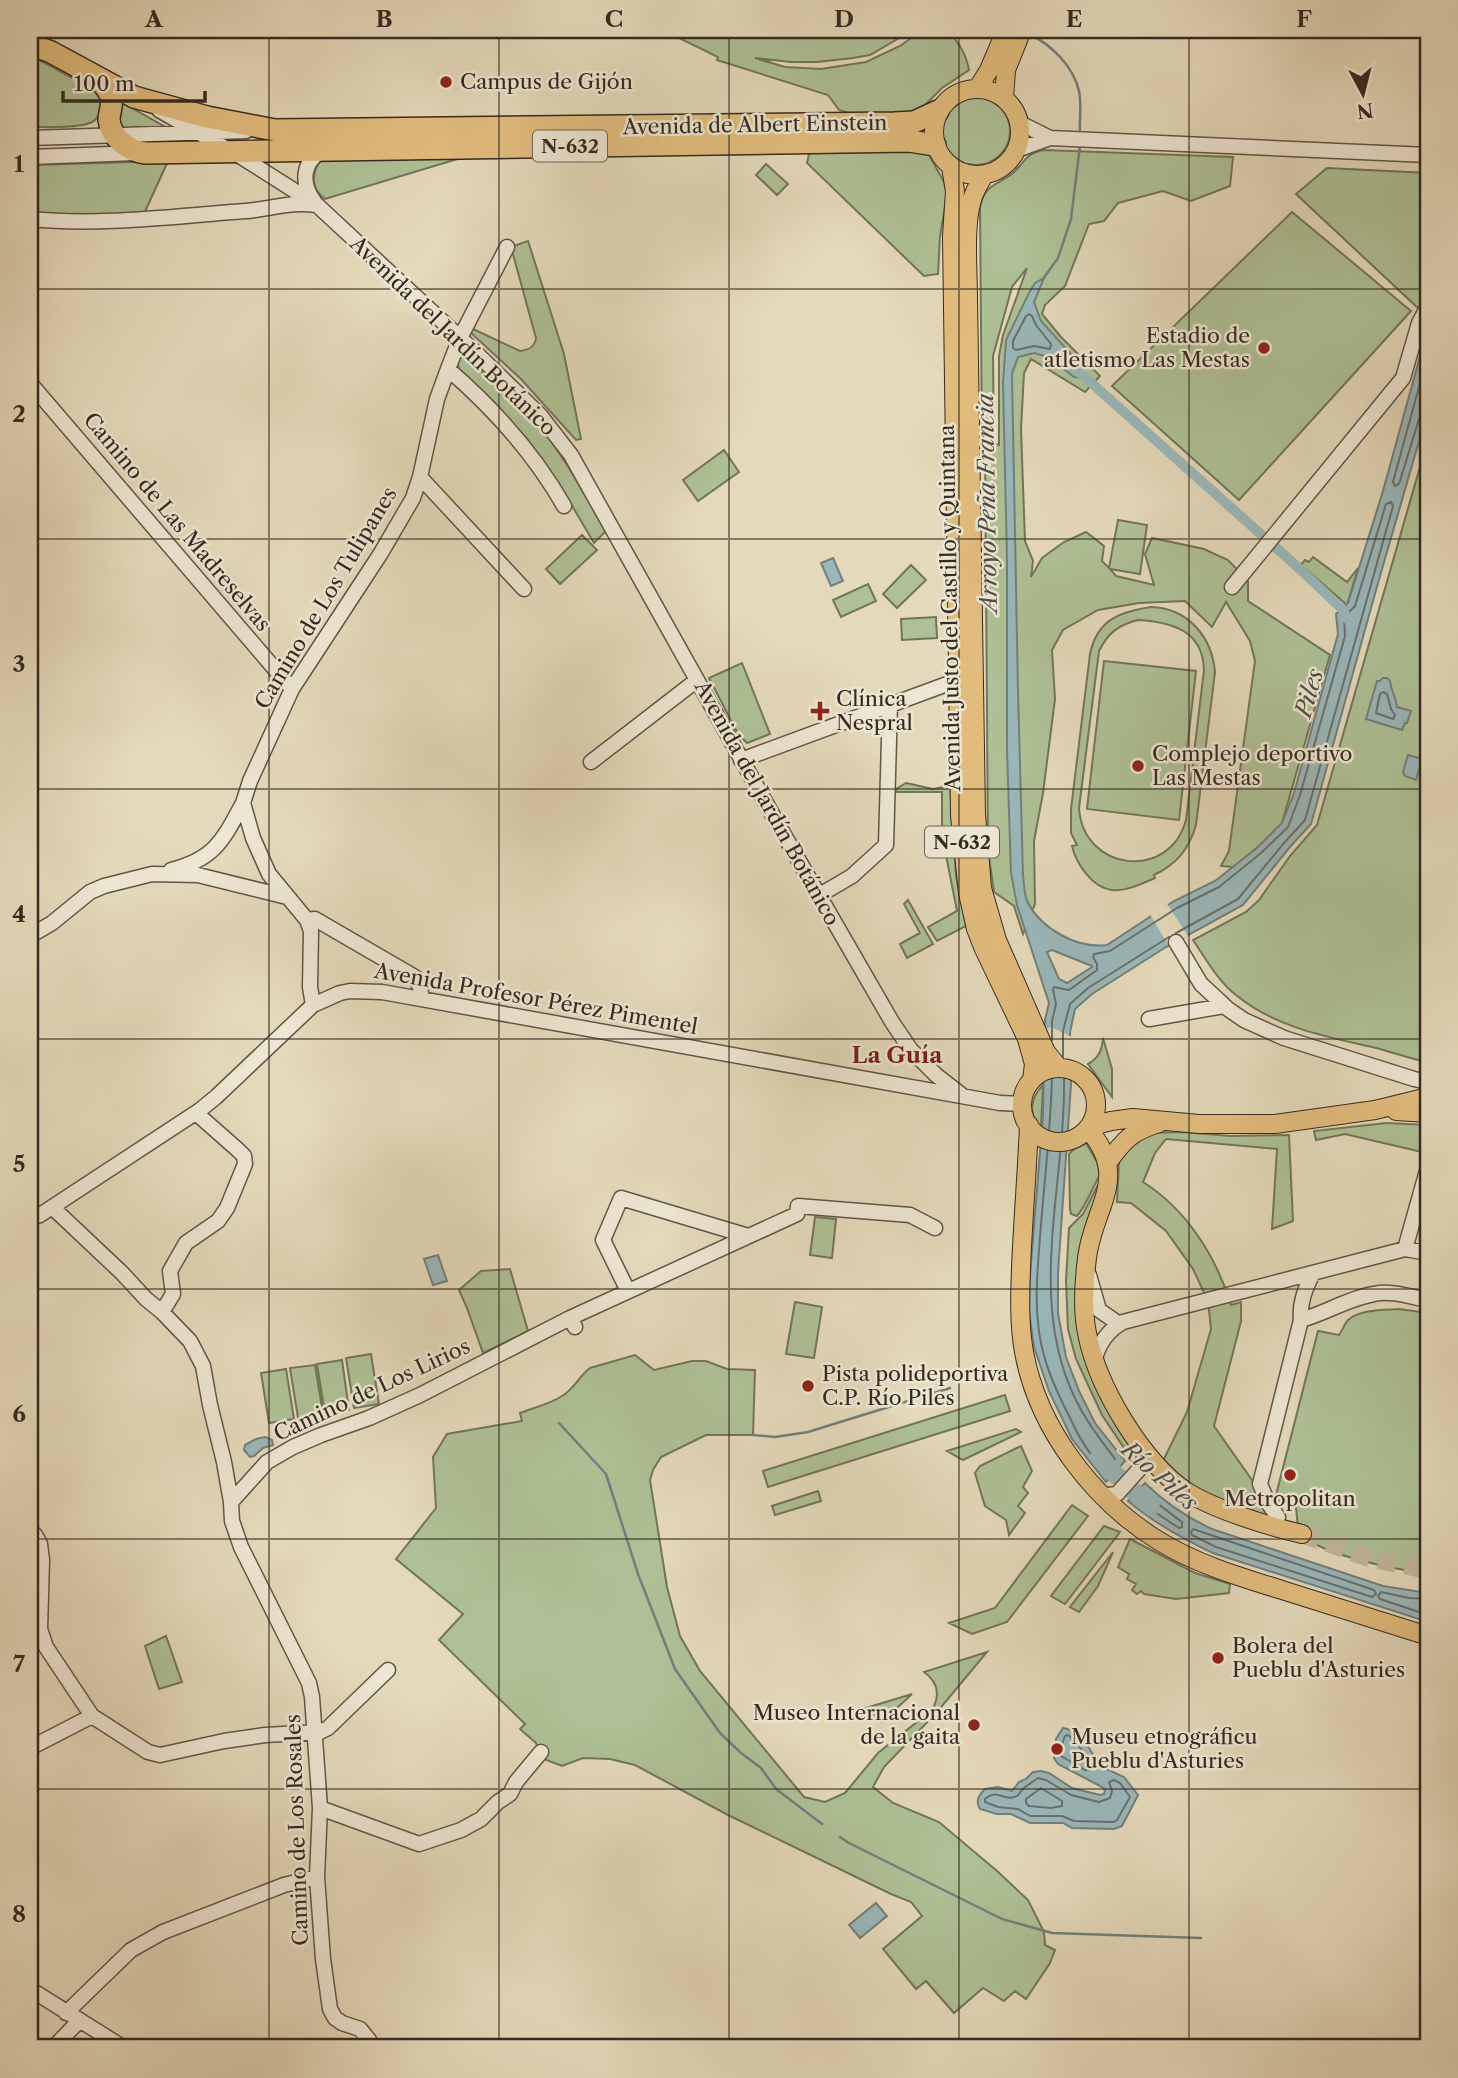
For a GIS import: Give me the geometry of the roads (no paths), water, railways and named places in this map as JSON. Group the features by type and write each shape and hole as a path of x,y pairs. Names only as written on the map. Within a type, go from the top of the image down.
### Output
{"highway":[{"name":"Avenida del Jardín Botánico","path":"30,36 51,52"},
{"name":"Avenida del Jardín Botánico","path":"30,44 51,52 134,97"},
{"path":"99,78 110,93 112,127 124,146 145,153"},
{"name":"Avenida de Albert Einstein","path":"134,97 206,117 275,130 894,123 914,121 938,111"},
{"name":"Avenida de Albert Einstein","path":"231,152 909,141 935,145"},
{"name":"N-632","path":"145,153 231,152"}],"main road":[{"path":"1004,98 1006,30"},
{"path":"951,167 962,173 984,175 1006,164 1017,150 1020,124 1016,112 1004,98 993,91 978,88 989,70 1023,30"},
{"name":"N-632","path":"938,111 955,94 978,88"},
{"path":"935,145 933,134 938,111"},
{"name":"N-632","path":"935,145 940,156 951,167"},
{"name":"Avenida Justo del Castillo y Quintana","path":"951,167 956,191 952,236 960,815 968,893 983,947 1027,1039 1036,1077"},
{"name":"Avenida Justo del Castillo y Quintana","path":"984,175 972,200 968,234 976,814 982,888 997,940 1046,1052 1059,1068"},
{"path":"1036,1077 1059,1068 1080,1074 1090,1084 1096,1097 1113,1112 1133,1118 1231,1125 1275,1124 1375,1110 1401,1104 1422,1092"},
{"name":"N-632","path":"1022,1104 1025,1091 1036,1077"},
{"path":"1375,1110 1422,1092"},
{"path":"1085,1131 1096,1110 1096,1097"},
{"path":"1022,1104 1024,1115 1032,1129 1050,1141 1058,1142 1111,1121 1133,1118"},
{"path":"1108,1162 1128,1138 1142,1128 1165,1121"},
{"path":"1032,1129 1020,1309 1024,1352 1035,1390 1051,1426 1082,1473 1158,1541 1181,1553 1228,1573 1428,1636"},
{"path":"1085,1131 1097,1139 1108,1162 1107,1189 1086,1260 1086,1332 1094,1362 1142,1457 1159,1467 1187,1492 1273,1527 1302,1534"}],"street":[{"name":"Avenida del Jardín Botánico","path":"134,97 198,132 317,205 540,415 571,455 877,998 911,1050 936,1075 964,1096"},
{"path":"1020,124 1052,139"},
{"name":"Avenida de Albert Einstein","path":"112,127 198,132 275,130"},
{"path":"30,138 85,136 102,128 112,127"},
{"path":"1017,150 1052,139 1428,155"},
{"path":"317,205 308,192 304,179 307,164 314,155 324,149"},
{"path":"30,157 145,153"},
{"path":"30,219 88,223 262,209 301,202 317,205"},
{"name":"Camino de Los Tulipanes","path":"198,868 219,844 243,803 250,781 292,689 381,553 412,498 420,477 437,399 448,369 460,338 507,247"},
{"path":"1233,587 1403,378 1419,323 1428,306"},
{"path":"448,369 518,438 547,477 564,506"},
{"name":"Camino de Las Madreselvas","path":"30,383 292,689"},
{"path":"420,477 524,589"},
{"path":"591,762 697,680"},
{"path":"741,760 958,680"},
{"path":"818,896 852,876 886,845 890,704"},
{"path":"243,803 253,838 269,874 307,920 311,931 310,987 313,1005"},
{"path":"30,936 52,923 90,892 152,874 198,868 287,897"},
{"path":"307,920 315,919 415,977 422,999"},
{"path":"1176,942 1201,984 1224,1006 1263,1030 1422,1092"},
{"name":"Avenida Profesor Pérez Pimentel","path":"30,1218 40,1215 196,1113 313,1005 350,991 382,992 1000,1103 1022,1104"},
{"path":"1149,1019 1224,1006"},
{"path":"1401,1104 1408,1094 1409,1086 1422,1092"},
{"path":"162,1312 173,1294 170,1277 178,1257 186,1243 218,1221 227,1208 245,1164 244,1156 196,1113"},
{"path":"1405,1248 1428,1167"},
{"path":"628,1291 603,1240 621,1198 748,1236"},
{"name":"Camino de Los Lirios","path":"230,1502 267,1462 293,1447 369,1418 573,1322 628,1291 798,1213 798,1206 910,1215 934,1228"},
{"name":"Camino de Los Rosales","path":"52,1207 190,1341 203,1366 232,1521 241,1547 309,1683 320,1808 317,1877 330,2009 342,2024 360,2029 372,2048"},
{"path":"1094,1362 1102,1342 1119,1324 1405,1248 1428,1253"},
{"path":"1086,1260 1099,1310 1119,1324"},
{"path":"1273,1527 1278,1517 1259,1484 1301,1320 1305,1288 1313,1273"},
{"path":"1301,1320 1376,1293 1428,1300"},
{"path":"1112,1499 1142,1457"},
{"path":"30,1530 40,1545 43,1560 40,1629 46,1647 92,1716 148,1752 160,1755 224,1741 320,1731 328,1728 388,1670"},
{"path":"30,1748 92,1716"},
{"path":"320,1808 419,1844 461,1830 481,1819 510,1794 516,1782 541,1752"},
{"path":"66,2013 131,1950 163,1932 284,1885 317,1877"},
{"path":"30,1989 124,2048"},
{"path":"53,2048 79,2021"}],"water":[{"path":"1044,278 1034,302 1041,321 1080,364 1086,378 1074,377 1048,357 1034,353 1018,357 1012,374 1023,875 1027,900 1034,912 1051,929 1084,944 1107,945 1174,901 1215,881 1257,848 1282,823 1294,793 1338,634 1336,614 1348,603 1383,491 1428,327 1428,410 1311,824 1243,905 1166,947 1092,994 1075,1009 1070,1032 1071,1084 1058,1273 1058,1313 1066,1357 1079,1391 1095,1423 1125,1461 1106,1482 1072,1439 1049,1391 1034,1347 1029,1311 1043,1115 1045,1020 1049,1003 1017,905 1011,873 1003,383 1006,340 1035,283","holes":["1052,950 1092,966 1067,983 1059,979 1047,952"]},
{"path":"833,558 843,581 831,586 821,563"},
{"path":"1383,678 1390,681 1397,707 1411,711 1402,730 1366,719 1377,681"},
{"path":"1408,755 1422,759 1416,780 1405,776 1403,772"},
{"path":"438,1255 447,1281 433,1285 424,1259"},
{"path":"265,1437 272,1440 273,1445 250,1457 244,1450 245,1445"},
{"path":"1145,1483 1176,1509 1212,1529 1383,1586 1428,1593 1428,1622 1202,1548 1158,1523 1128,1501"},
{"path":"1063,1728 1076,1731 1100,1766 1124,1777 1138,1795 1122,1826 1114,1829 1072,1828 1063,1823 1030,1823 1011,1814 997,1814 980,1809 978,1798 985,1789 998,1787 1012,1791 1033,1772 1041,1771 1072,1788 1104,1794 1102,1787 1058,1764 1054,1758 1056,1739"},
{"path":"876,1903 887,1916 860,1938 849,1925"}],"waterway":[{"name":"Arroyo Peña Francia","path":"781,30 785,33 830,38 859,30"},
{"name":"Arroyo Peña Francia","path":"1029,34 1053,50 1072,73 1080,96 1080,136"},
{"name":"Arroyo Peña Francia","path":"1043,279 1058,258 1071,219 1080,146"},
{"path":"1078,371 1301,570 1343,610 1347,619"},
{"path":"753,1435 775,1437 808,1432 950,1388"},
{"path":"559,1423 606,1474 638,1574 675,1669 720,1733 761,1768 776,1789 822,1824"},
{"name":"Río Piles","path":"1099,1456 1151,1507"},
{"path":"840,1837 1002,1919 1052,1933 1201,1938"}],"tunnel":[{"path":"1302,1534 1372,1559 1428,1570"}],"place":[{"name":"Campus de Gijón","path":"446,82"},
{"name":"Estadio de atletismo Las Mestas","path":"1264,348"},
{"name":"Clínica Nespral","path":"820,711"},
{"name":"Complejo deportivo Las Mestas","path":"1138,766"},
{"name":"Pista polideportiva C.P. Río Piles","path":"808,1386"},
{"name":"Metropolitan","path":"1290,1475"},
{"name":"Bolera del Pueblu d'Asturies","path":"1218,1658"},
{"name":"Museo Internacional de la gaita","path":"974,1725"},
{"name":"Museu etnográficu Pueblu d'Asturies","path":"1057,1749"}],"district":[{"name":"La Guía","path":"897,1055"}],"water label":[{"name":"Piles","path":"1309,693"}]}
